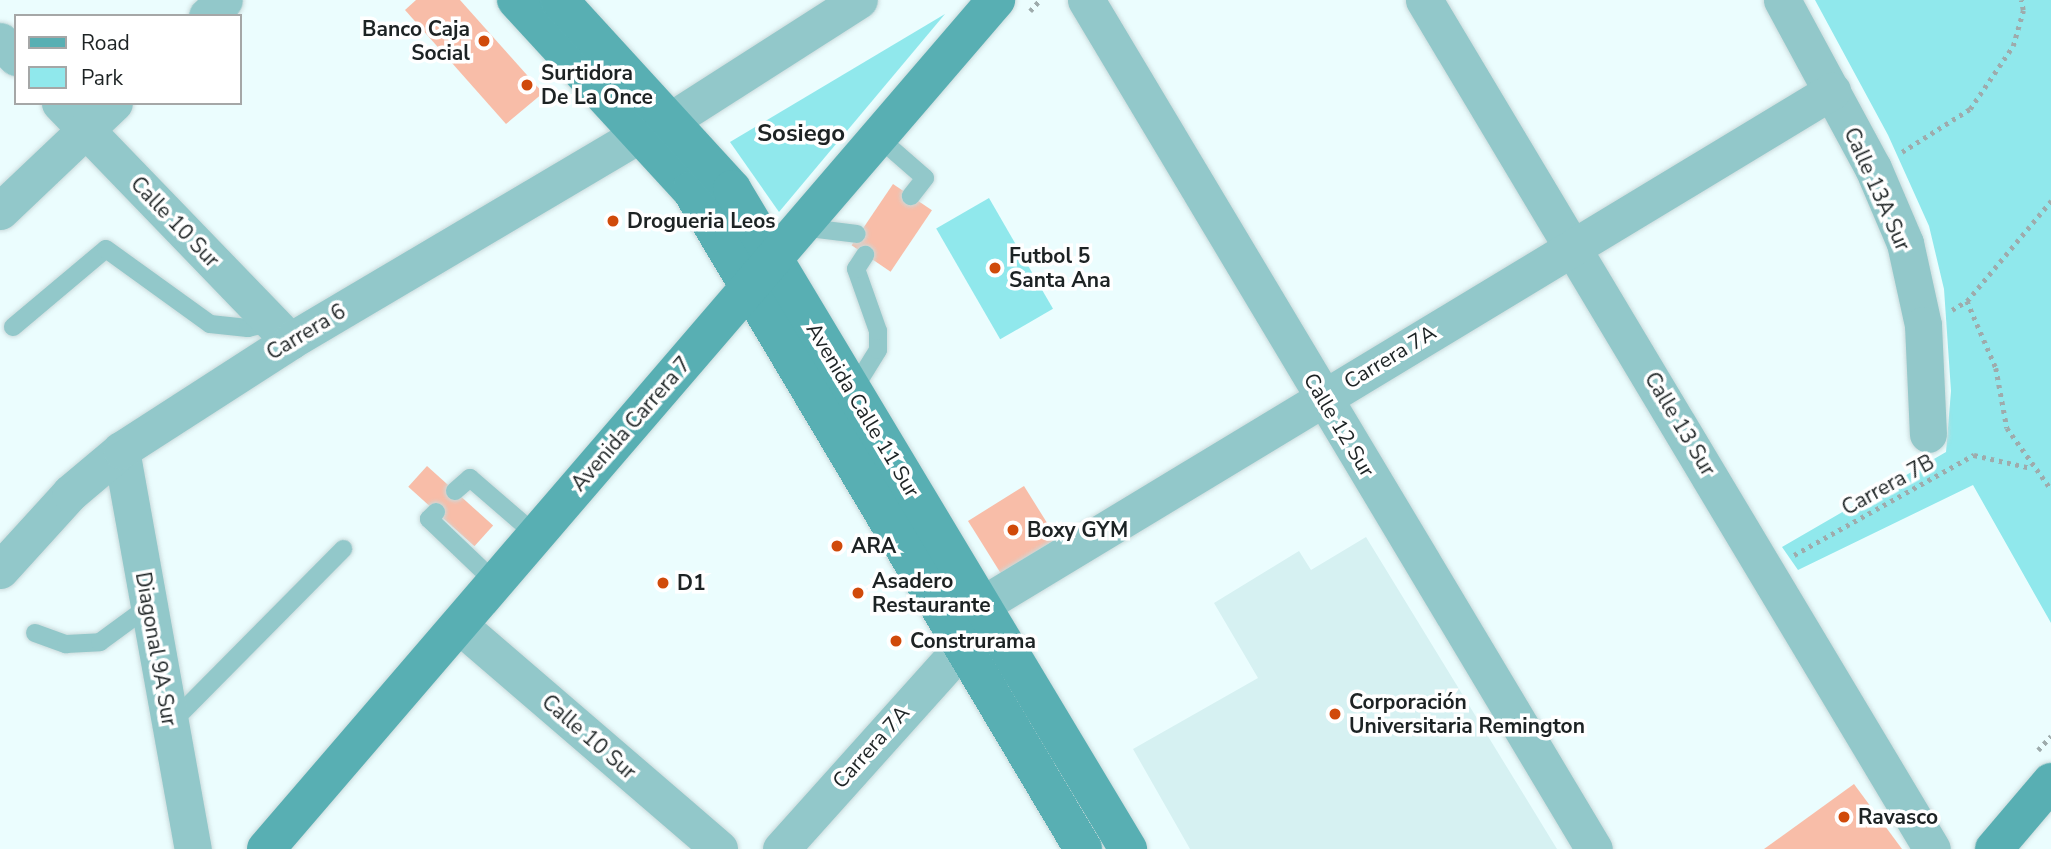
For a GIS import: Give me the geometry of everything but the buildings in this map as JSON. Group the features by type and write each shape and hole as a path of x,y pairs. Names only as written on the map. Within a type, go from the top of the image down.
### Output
{"main road":[{"name":"Avenida Calle 11 Sur","path":"516,0 657,127"},
{"name":"Avenida Calle 11 Sur","path":"559,0 657,127 691,190 761,272 852,393 964,625 1128,849"},
{"name":"Avenida Carrera 7","path":"266,849 996,0"},
{"name":"Avenida Calle 11 Sur","path":"761,272 964,625 1083,849"},
{"path":"1994,849 2051,782"}],"street":[{"path":"210,14 224,0"},
{"name":"Carrera 6","path":"0,570 70,493 121,450 281,331 657,127 859,0"},
{"name":"Calle 12 Sur","path":"1086,0 1594,849"},
{"name":"Calle 13 Sur","path":"1424,0 1574,246 1932,849"},
{"name":"Calle 13A Sur","path":"1783,0 1873,168 1905,243 1923,325 1928,434"},
{"path":"0,41 14,55"},
{"name":"Carrera 7A","path":"781,849 964,625 1322,398 1832,91"},
{"name":"Calle 10 Sur","path":"62,105 281,331"},
{"path":"0,211 112,105"},
{"name":"Diagonal 9A Sur","path":"121,450 193,849"},
{"name":"Calle 10 Sur","path":"459,625 719,849"}],"lane":[{"path":"878,137 925,178 911,196"},
{"path":"800,227 857,234"},
{"path":"13,327 106,249 210,324 281,331"},
{"path":"852,393 878,350 878,331 856,269 865,255"},
{"path":"456,491 470,478 536,535"},
{"path":"436,512 429,519 495,582"},
{"path":"169,726 343,549"},
{"path":"36,633 66,644 100,642 149,606"}],"path":[{"path":"1873,168 1970,109 2013,46 2023,10 2021,0"},
{"path":"1923,325 1967,301 2051,201"},
{"path":"1967,301 1996,368 2007,428 2031,468 2051,489"},
{"name":"Carrera 7B","path":"1767,570 1974,455 2031,468"}],"shaded area":[{"name":"Corporación Universitaria Remington","path":"1366,537 1557,849 1190,849 1133,749 1258,678 1214,603 1299,551 1311,570"}],"green space":[{"path":"1815,0 2051,0 2051,623 1973,485 1798,570 1782,547 1946,452 1951,391 1944,289 1929,226 1888,135"},
{"path":"945,14 779,212 730,142"},
{"name":"Futbol 5 Santa Ana","path":"989,198 1053,309 1000,339 936,228"}],"place":[{"name":"Banco Caja Social","path":"484,41"},
{"name":"Surtidora De La Once","path":"527,85"},
{"name":"Drogueria Leos","path":"613,221"},
{"name":"Futbol 5 Santa Ana","path":"995,268"},
{"name":"Boxy GYM","path":"1013,530"},
{"name":"ARA","path":"837,546"},
{"name":"D1","path":"663,583"},
{"name":"Asadero Restaurante","path":"858,593"},
{"name":"Construrama","path":"896,641"},
{"name":"Corporación Universitaria Remington","path":"1335,714"},
{"name":"Ravasco","path":"1844,817"}],"district":[{"name":"Sosiego","path":"801,134"}]}
